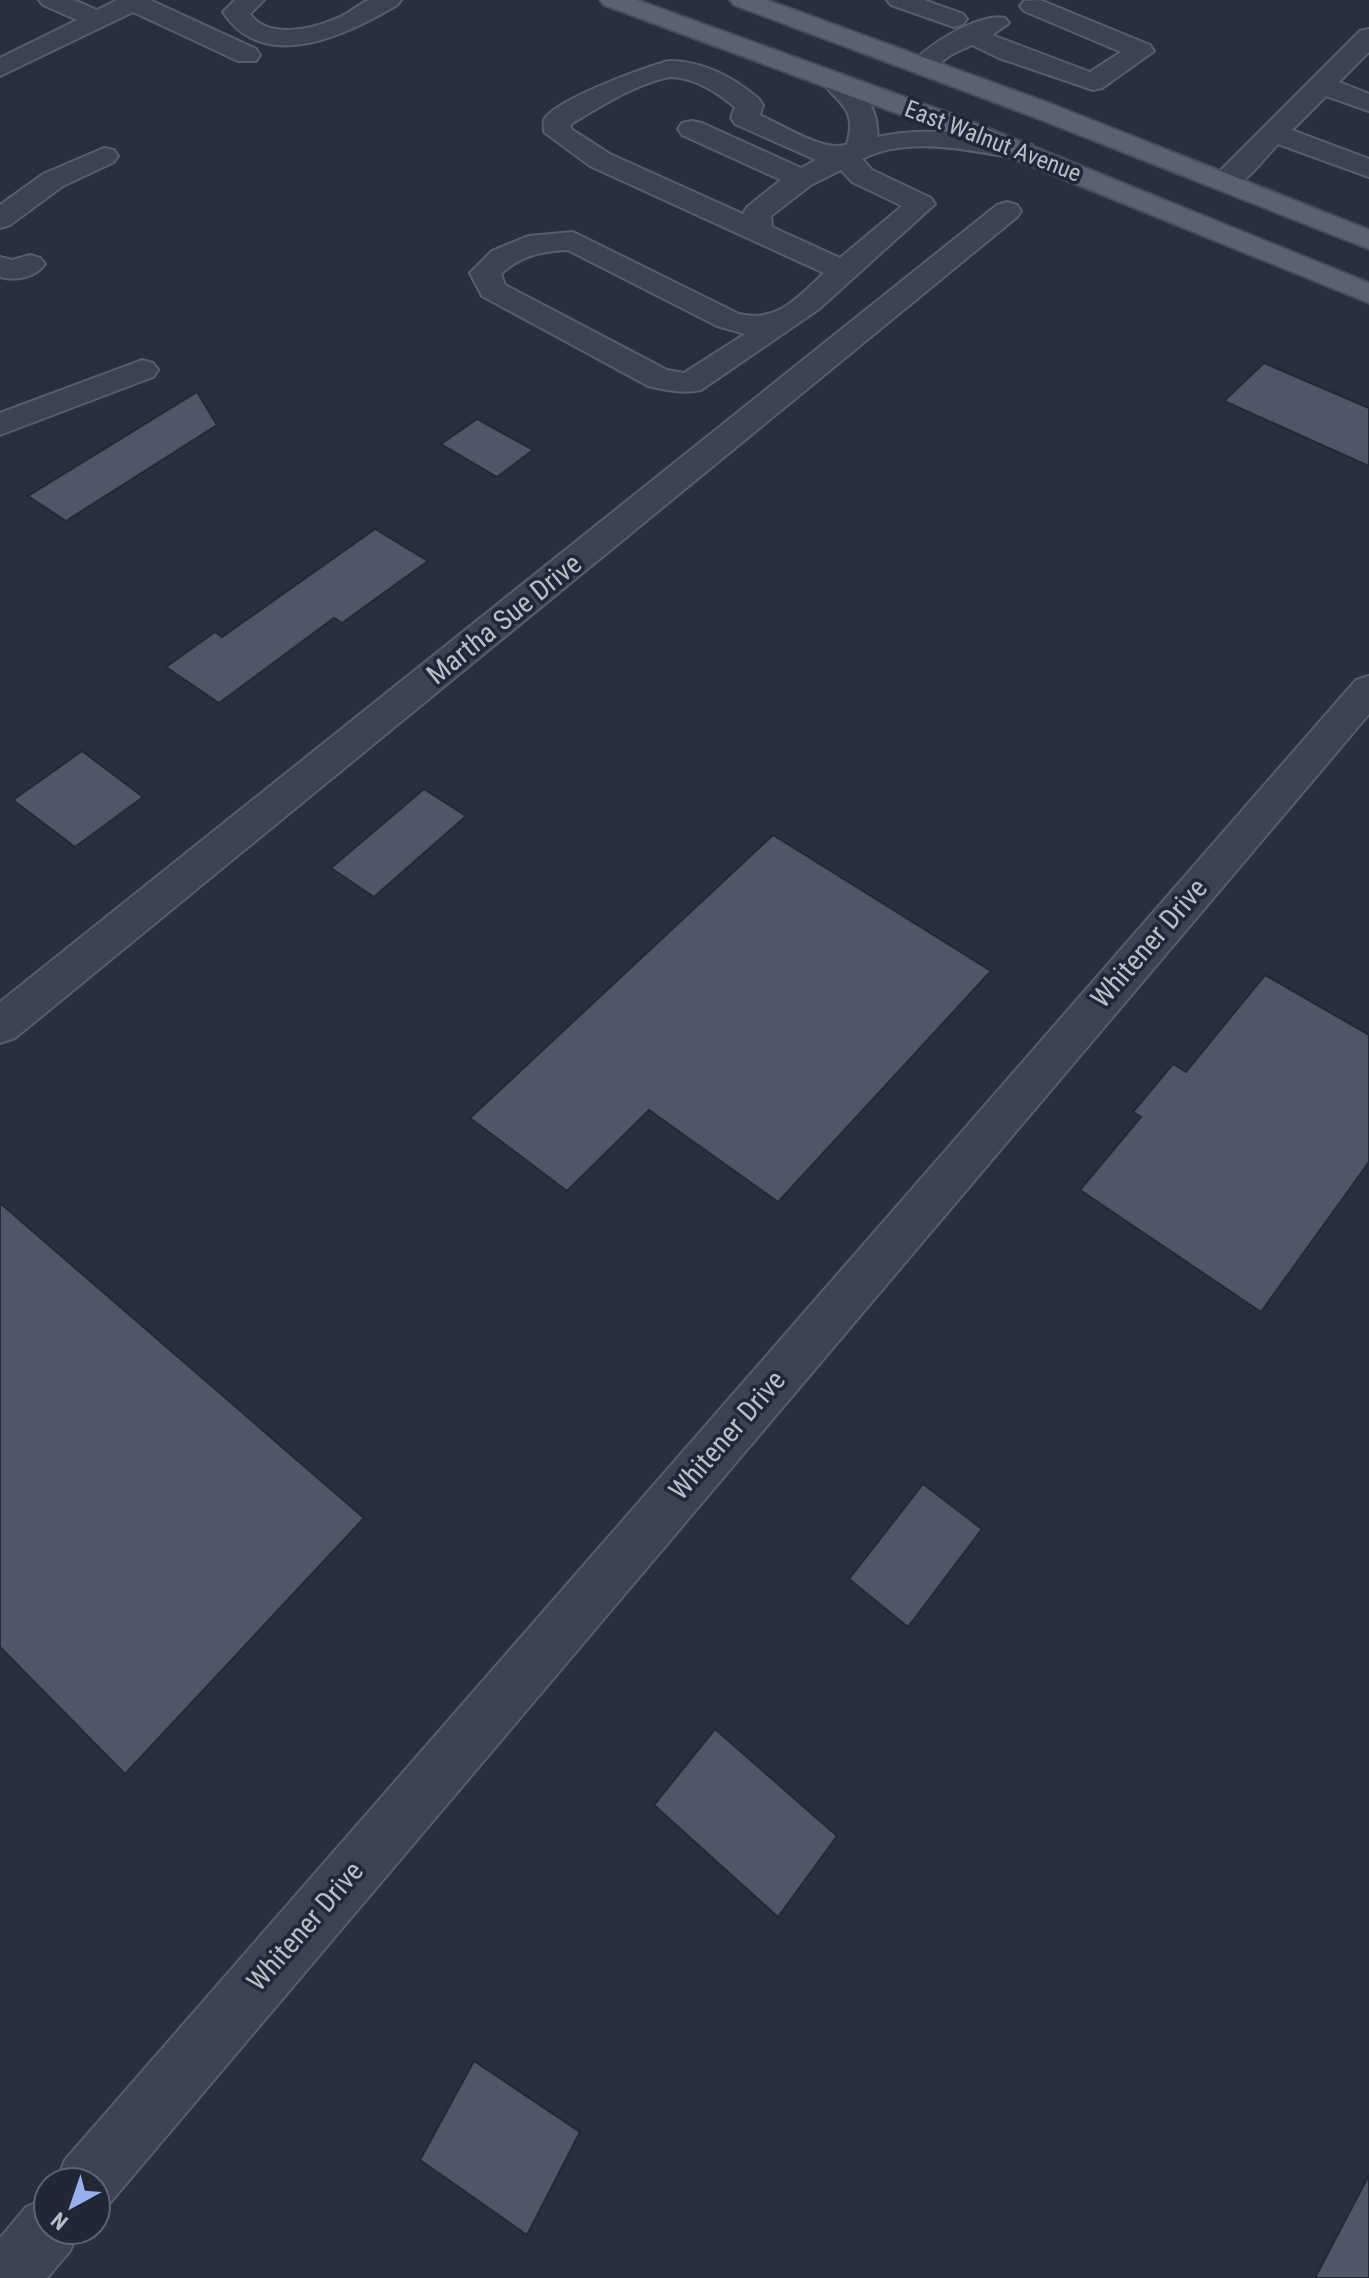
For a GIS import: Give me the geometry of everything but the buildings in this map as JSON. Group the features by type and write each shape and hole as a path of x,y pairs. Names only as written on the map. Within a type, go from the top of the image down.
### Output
{"main road":[{"name":"East Walnut Avenue","path":"613,0 1022,151 1369,294"},
{"name":"East Walnut Avenue","path":"743,0 923,66 1369,240"}],"street":[{"path":"52,0 99,20"},
{"path":"248,2 236,12 242,26 255,34 277,36 323,31 344,25 388,0"},
{"path":"900,0 962,26 1008,52 1093,82 1141,51 1046,5 962,26 923,66"},
{"path":"0,68 135,1 247,55"},
{"path":"193,31 248,2"},
{"path":"1225,182 1369,37"},
{"path":"843,271 600,160 558,132 557,121 634,77 684,69 735,92 749,105 745,118 816,152 852,153"},
{"path":"833,79 864,111 868,125 852,153"},
{"path":"1322,85 1369,103"},
{"path":"692,129 801,179"},
{"path":"1276,134 1369,169"},
{"path":"757,233 757,213 801,179 852,153 905,139 951,139 1022,151"},
{"path":"776,325 755,327 728,320 573,241 538,242 502,257 485,273 493,290 659,379 740,387 776,325 817,297 921,204 862,176 852,153"},
{"path":"6,207 104,156"},
{"name":"Martha Sue Drive","path":"0,1026 740,387 1007,211"},
{"path":"0,425 142,370"},
{"name":"Whitener Drive","path":"101,2166 1369,689"},
{"path":"7,2278 34,2246"}]}
